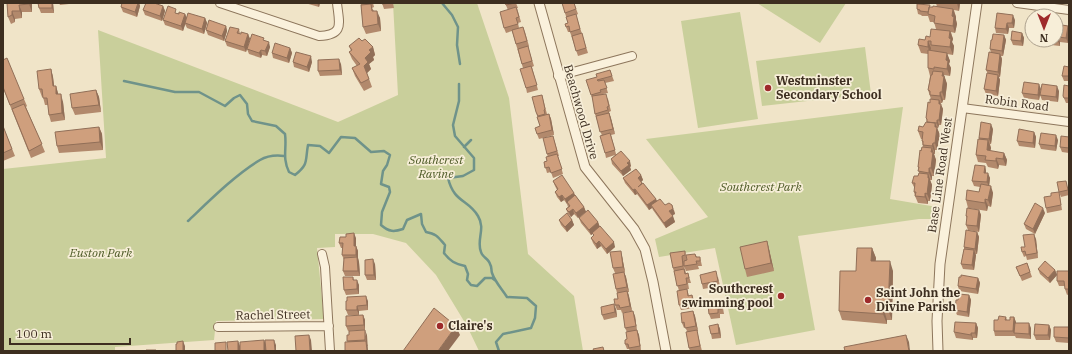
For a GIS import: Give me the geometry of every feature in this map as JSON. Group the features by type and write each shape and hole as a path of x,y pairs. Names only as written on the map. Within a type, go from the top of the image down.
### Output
{"street":[{"path":"220,3 319,36 331,36 337,31 339,24 337,3"},
{"name":"Beachwood Drive","path":"538,3 585,167 634,229 645,249 666,351"},
{"name":"Base Line Road West","path":"938,351 937,321 940,264 977,3"},
{"path":"1017,3 1069,10"},
{"path":"558,76 632,56"},
{"name":"Robin Road","path":"962,108 1069,122"},
{"path":"322,254 325,268 330,351"},
{"name":"Rachel Street","path":"218,327 329,326"}],"green space":[{"path":"393,3 477,3 509,98 528,254 574,296 583,351 479,351 467,326 436,275 406,243 373,234 335,234 335,247 317,248 324,319 216,321 214,340 115,347 115,351 3,351 3,169 106,158 98,30 338,122 398,95"},
{"path":"757,3 846,3 820,43"},
{"path":"740,12 758,119 698,128 681,21"},
{"path":"865,47 871,94 762,106 756,61"},
{"name":"Southcrest Park","path":"903,107 890,199 937,207 936,219 919,219 798,236 815,330 736,345 715,248 659,257 655,239 708,217 646,139"}],"building":[{"path":"7,3 29,4 19,5 20,11 12,11 12,15 8,17"},
{"path":"38,3 52,3 52,8 39,8"},
{"path":"122,3 138,3 135,12 121,7"},
{"path":"146,3 154,3 163,6 160,16 143,10"},
{"path":"562,3 574,3 576,9 565,13"},
{"path":"371,4 372,11 377,11 378,24 363,27 361,5"},
{"path":"917,4 930,5 928,12 917,9"},
{"path":"168,6 176,9 175,13 179,14 179,12 185,14 181,26 163,20"},
{"path":"933,6 953,9 953,26 934,23 935,16 928,14 929,7"},
{"path":"516,7 519,17 516,18 518,24 504,28 500,12"},
{"path":"188,13 205,18 202,29 185,23"},
{"path":"997,13 1013,15 1012,23 1007,23 1006,29 995,28"},
{"path":"576,14 580,29 570,32 569,26 566,27 565,24 568,23 566,17"},
{"path":"209,20 226,26 222,36 206,30"},
{"path":"1064,25 1068,26 1066,38 1064,38"},
{"path":"230,27 239,29 237,33 241,34 241,32 248,34 244,47 225,41"},
{"path":"523,27 527,41 516,44 512,30"},
{"path":"931,29 950,31 950,47 931,45 931,41 928,41 928,47 918,45 919,39 925,40 926,36 930,37"},
{"path":"1012,31 1022,33 1021,41 1011,40"},
{"path":"582,33 586,48 576,51 572,36"},
{"path":"252,34 264,38 263,40 269,42 265,51 261,50 259,53 247,49"},
{"path":"993,34 1004,35 1002,51 990,49"},
{"path":"359,38 362,41 365,39 373,47 369,50 371,52 365,58 368,62 364,66 369,79 361,83 352,68 360,64 349,52 352,50 349,46"},
{"path":"275,43 290,48 287,58 272,53"},
{"path":"528,46 532,61 522,64 518,49"},
{"path":"928,50 947,53 947,69 934,67 934,69 928,68"},
{"path":"296,52 311,56 307,67 293,62"},
{"path":"989,52 1000,54 998,72 986,70"},
{"path":"7,58 24,99 10,105 3,87 3,60"},
{"path":"339,59 340,70 318,71 318,60"},
{"path":"531,66 537,85 526,88 520,69"},
{"path":"1064,66 1069,67 1069,76 1062,76"},
{"path":"51,69 53,86 56,86 56,94 61,94 62,113 49,115 47,98 43,98 42,89 39,89 37,71"},
{"path":"610,70 612,76 597,80 604,80 607,88 600,90 601,92 591,95 586,80 597,77 596,74"},
{"path":"933,71 943,72 942,92 940,92 940,96 930,95 930,91 928,90"},
{"path":"987,73 998,75 996,91 984,89"},
{"path":"1024,82 1039,84 1038,95 1022,93"},
{"path":"1042,84 1057,86 1056,97 1040,95"},
{"path":"1064,85 1069,86 1069,98 1064,98 1063,96"},
{"path":"96,90 99,105 72,108 70,94"},
{"path":"606,94 609,106 607,107 608,110 595,114 592,96"},
{"path":"542,95 545,114 538,116 532,97"},
{"path":"930,99 939,100 939,104 941,104 939,120 937,120 937,123 927,122 928,102 930,103"},
{"path":"24,104 42,144 29,151 12,109"},
{"path":"609,113 613,129 600,132 596,116"},
{"path":"549,114 552,130 537,134 535,128 540,126 537,117"},
{"path":"926,122 935,123 935,127 937,127 935,143 933,143 932,146 923,145 923,132 918,131 919,126 923,127"},
{"path":"981,122 991,124 989,139 979,138"},
{"path":"3,126 12,149 3,153"},
{"path":"99,127 100,142 57,146 55,132"},
{"path":"1019,129 1034,132 1033,143 1017,141"},
{"path":"610,133 615,150 605,153 600,136"},
{"path":"1041,133 1056,135 1055,146 1039,144"},
{"path":"553,136 557,151 547,154 543,138"},
{"path":"1061,136 1069,137 1069,148 1060,147"},
{"path":"978,139 988,140 987,150 1004,153 1003,159 996,158 996,161 985,160 986,156 976,155"},
{"path":"922,147 932,148 931,152 933,152 929,173 918,171 920,150 921,151"},
{"path":"621,151 630,161 627,163 629,165 621,171 611,159"},
{"path":"557,154 562,169 551,173 549,167 545,168 544,162 547,161 546,157"},
{"path":"975,165 985,166 984,173 988,173 987,182 972,181"},
{"path":"636,169 641,175 638,178 642,183 638,187 643,183 656,199 647,205 635,189 633,190 623,178"},
{"path":"919,173 928,174 929,178 927,194 925,193 925,197 915,196 916,192 914,192 915,183 912,183 914,176 918,176"},
{"path":"562,175 574,193 565,199 562,195 559,197 555,192 558,189 553,181"},
{"path":"1066,181 1068,190 1059,192 1057,182"},
{"path":"981,184 991,186 988,200 985,199 985,203 966,200 967,190 979,192"},
{"path":"1059,192 1061,205 1046,208 1044,197 1051,196 1051,193"},
{"path":"575,195 584,207 576,213 573,209 569,212 566,209 570,206 567,202"},
{"path":"660,199 665,205 669,203 672,205 673,209 669,211 673,216 664,223 651,205"},
{"path":"1035,203 1043,208 1033,229 1024,224"},
{"path":"967,208 979,210 977,226 966,225"},
{"path":"588,210 598,222 589,230 579,218"},
{"path":"567,213 572,220 565,227 559,220"},
{"path":"600,226 614,242 606,249 599,241 596,244 591,238 594,235 592,233"},
{"path":"966,230 977,232 975,249 964,247"},
{"path":"354,233 356,255 342,255 343,243 339,243 340,237 346,237 346,234"},
{"path":"1034,234 1037,253 1026,255 1025,251 1022,252 1021,247 1025,247 1023,235"},
{"path":"767,241 771,263 745,269 740,247"},
{"name":"Saint John the Divine Parish","path":"857,248 872,248 871,261 890,261 888,310 884,310 883,314 839,311 840,271 856,271"},
{"path":"964,249 974,250 972,265 961,264"},
{"path":"621,251 623,267 613,268 610,252"},
{"path":"685,251 685,255 682,256 683,266 673,268 670,253"},
{"path":"695,254 696,257 700,257 700,261 696,261 697,264 684,266 684,261 687,260 686,255"},
{"path":"357,257 358,271 343,271 344,258"},
{"path":"373,259 374,275 365,275 365,260"},
{"path":"1045,261 1055,270 1048,278 1038,269"},
{"path":"1027,263 1030,272 1020,276 1016,267"},
{"path":"684,269 685,274 688,273 689,278 686,278 687,284 677,286 674,271"},
{"path":"716,271 718,281 702,284 700,275"},
{"path":"1057,271 1069,271 1069,289 1065,289 1064,281 1057,281"},
{"path":"624,272 627,287 616,289 613,274"},
{"path":"961,275 978,278 976,289 958,286 959,277 961,277"},
{"path":"343,277 353,277 353,280 357,280 357,289 344,290"},
{"path":"687,289 688,296 692,295 693,303 679,305 677,291"},
{"path":"627,291 630,306 620,308 619,305 615,305 614,299 618,299 617,293"},
{"path":"959,294 969,295 967,312 955,310 956,300 958,300"},
{"path":"366,296 367,305 357,306 357,310 346,310 347,297"},
{"path":"721,303 722,309 718,309 718,313 709,314 708,305"},
{"path":"614,304 615,312 602,315 601,307"},
{"path":"434,308 456,326 438,351 403,351"},
{"path":"633,311 636,326 625,328 623,313"},
{"path":"693,311 696,326 685,328 684,322 682,323 681,313"},
{"path":"363,315 364,325 346,326 346,316"},
{"path":"999,316 1006,317 1005,320 1010,320 1010,317 1014,317 1013,331 994,331 994,320 998,320"},
{"path":"955,322 976,323 975,333 971,333 971,335 954,332"},
{"path":"1015,323 1029,323 1029,334 1014,333"},
{"path":"718,324 719,333 711,334 709,326"},
{"path":"1035,324 1049,325 1048,335 1034,335"},
{"path":"1054,327 1069,327 1069,338 1054,337"},
{"path":"365,330 365,340 347,341 349,331"},
{"path":"637,330 640,346 629,348 628,344 625,344 625,340 627,339 626,332"},
{"path":"697,330 700,346 689,348 686,332"},
{"path":"309,335 310,351 296,351 295,336"},
{"path":"906,335 909,351 845,351 844,347"},
{"path":"264,340 264,351 240,351 240,342"},
{"path":"265,340 274,340 275,351 266,351"},
{"path":"183,341 183,351 176,351 177,342"},
{"path":"238,341 238,351 228,351 227,342"},
{"path":"366,341 367,351 345,351 345,342"},
{"path":"226,342 226,351 215,351 215,343"},
{"path":"603,347 604,351 594,351 593,349"}],"waterway":[{"path":"442,3 452,15 458,27 457,45 460,64"},
{"path":"124,81 175,92 199,92 225,106 240,95 247,104 248,114 252,121 276,126 285,134 285,158 287,167 289,172 295,175 303,168 308,145 320,146 329,153 341,137 355,138 371,152 384,151 390,155 387,165 383,171 381,184 389,187 390,192 382,212 381,225 389,230 400,230 403,229 407,220 421,214 422,224 426,232 437,236 441,240 445,245 444,253 451,260 465,266 468,274 467,280 471,285 477,286 485,278 492,278 496,281"},
{"path":"459,84 459,101 453,125 455,136 474,158 474,170 463,176 448,178 457,197 470,206 478,216 481,225 481,252 489,262 493,276 507,297 527,298 536,306 535,318 531,328 503,334 496,342 499,351"},
{"path":"464,147 471,140"},
{"path":"188,221 222,189 251,166 266,158 284,156"}],"place":[{"name":"Westminster Secondary School","path":"768,88"},
{"name":"Southcrest swimming pool","path":"781,296"},
{"name":"Saint John the Divine Parish","path":"868,300"},
{"name":"Claire's","path":"440,326"}],"park label":[{"name":"Southcrest Ravine","path":"436,167"},
{"name":"Euston Park","path":"101,253"}]}
